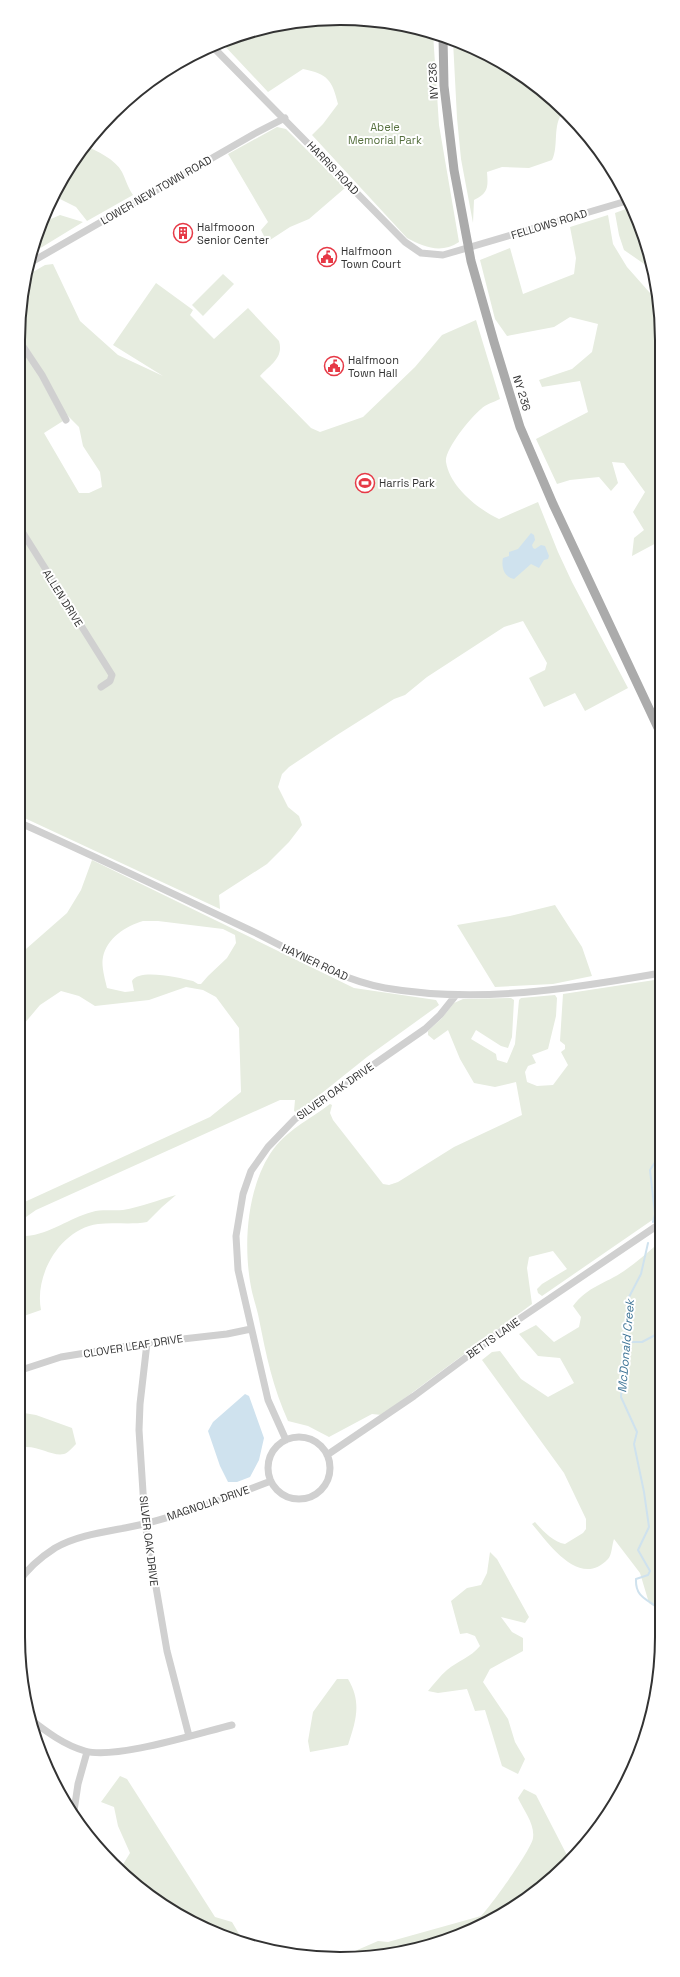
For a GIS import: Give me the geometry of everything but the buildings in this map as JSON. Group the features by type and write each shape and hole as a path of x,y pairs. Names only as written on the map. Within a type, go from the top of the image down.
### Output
{"main road":[{"name":"NY 236","path":"443,43 444,86 452,158 468,249 520,427 552,504 655,721"}],"street":[{"name":"HARRIS ROAD","path":"216,50 285,118 405,242 421,253 430,254 443,255 468,249"},
{"name":"LOWER NEW TOWN ROAD","path":"36,260 254,134 285,118"},
{"name":"FELLOWS ROAD","path":"468,249 623,202"},
{"path":"25,350 42,375 66,420"},
{"name":"ALLEN DRIVE","path":"25,536 109,669 112,679 101,687"},
{"name":"HAYNER ROAD","path":"25,825 265,938 334,973 385,988 456,995 512,994 569,989 655,974"},
{"name":"SILVER OAK DRIVE","path":"286,1440 268,1400 238,1270 236,1236 243,1194 251,1171 268,1147 295,1119 425,1029 440,1015 456,995"},
{"name":"BETTS LANE","path":"327,1455 414,1396 490,1339 655,1227"},
{"name":"CLOVER LEAF DRIVE","path":"25,1369 61,1357 147,1343 227,1334 251,1329"},
{"name":"SILVER OAK DRIVE","path":"147,1343 140,1404 139,1430 144,1523 167,1651 189,1736"},
{"path":"300,1437 313,1441 321,1446 327,1455 329,1472 321,1489 314,1495 296,1498 288,1496 280,1492 271,1481 268,1469 269,1460 273,1452 286,1440 300,1437"},
{"name":"MAGNOLIA DRIVE","path":"25,1575 38,1560 56,1548 75,1539 144,1523 206,1506 271,1481"},
{"path":"38,1725 50,1734 87,1752 116,1752 232,1725"},
{"path":"75,1807 78,1784 87,1752"}],"green space":[{"name":"Abele Memorial Park","path":"340,25 401,31 433,40 439,125 459,242 446,248 433,248 407,238 312,135 323,124 338,104 334,89 328,79 318,73 303,69 268,92 225,47 279,31"},
{"path":"453,46 498,67 532,90 561,115 558,123 552,160 529,168 502,167 487,172 488,181 485,192 474,200 473,223 461,159"},
{"path":"277,127 286,129 345,188 309,219 290,227 267,242 261,230 268,222 228,154"},
{"path":"90,148 105,156 119,167 133,195 87,221 76,207 58,198 67,182"},
{"path":"626,209 646,265 624,250 619,235 615,213"},
{"path":"60,215 83,222 39,249 49,220"},
{"path":"608,215 613,244 627,267 651,293 655,340 655,544 632,556 634,538 644,530 633,512 645,492 624,463 612,462 618,483 611,491 599,477 570,480 557,484 536,439 588,412 580,381 542,387 539,380 572,369 592,352 598,324 570,317 554,327 507,336 495,319 480,260 510,248 523,294 574,274 576,258 570,227"},
{"path":"53,264 80,321 118,355 163,376 113,345 156,283 193,310 190,315 214,339 248,308 279,341 280,352 278,357 260,376 311,428 320,432 363,417 415,367 442,335 476,320 500,399 483,407 459,434 449,450 447,457 446,462 449,471 453,480 466,496 482,509 499,519 538,502 572,582 628,688 585,711 575,693 544,707 529,678 545,670 547,663 523,621 504,627 427,677 405,695 394,699 289,767 282,774 278,787 288,807 299,816 302,825 289,842 267,864 219,895 220,909 25,818 25,354 37,372 63,421 44,433 79,493 89,493 102,487 100,472 83,446 79,427 65,413 41,368 25,344 28,299 33,272 45,265"},
{"path":"223,274 234,284 203,316 192,305"},
{"path":"92,860 354,988 436,1000 439,1005 367,1057 297,1113 294,1111 295,1100 280,1100 36,1210 25,1218 25,1202 210,1117 241,1092 239,1028 216,997 203,990 186,987 149,1000 95,1006 79,996 61,991 40,1005 25,1023 25,950 67,913 81,890","holes":["143,921 158,921 223,929 235,935 236,943 227,958 201,984 179,978 151,974 136,977 132,981 134,991 125,992 107,988 102,964 105,950 118,934 130,926"]},
{"path":"555,905 582,947 592,976 553,984 495,987 457,925 510,916"},
{"path":"655,980 655,1218 542,1296 538,1293 537,1289 542,1284 567,1269 553,1251 529,1257 527,1268 532,1304 382,1415 372,1414 329,1437 308,1426 288,1421 274,1384 267,1358 251,1287 247,1254 247,1236 252,1201 262,1168 270,1154 283,1138 330,1104 332,1105 330,1113 333,1120 383,1184 389,1185 398,1182 454,1147 522,1115 516,1082 495,1087 474,1083 460,1059 448,1030 434,1040 428,1035 428,1031 442,1018 454,1003 463,999 511,998 514,1000 512,1037 508,1048 501,1046 476,1030 471,1039 496,1054 497,1060 507,1063 515,1044 519,1000 521,998 555,995 557,998 556,1016 548,1049 532,1055 536,1063 528,1066 525,1072 527,1082 537,1086 553,1085 568,1065 561,1052 565,1049 565,1045 560,1041 563,994"},
{"path":"176,1195 147,1222 98,1224 72,1234 53,1255 46,1268 40,1296 41,1310 25,1316 25,1235 35,1235 44,1232 92,1212 130,1209"},
{"path":"655,1246 655,1607 649,1603 640,1573 614,1539 608,1559 597,1567 587,1569 576,1566 556,1552 532,1524 535,1522 552,1539 565,1544 583,1533 586,1529 586,1519 564,1473 482,1360 492,1352 500,1351 521,1379 548,1397 574,1383 560,1358 538,1356 519,1334 536,1325 554,1342 579,1327 581,1317 573,1306 579,1299 591,1290 624,1271"},
{"path":"25,1413 36,1415 72,1428 76,1444 64,1454 54,1454 31,1447 25,1447"},
{"path":"490,1552 497,1559 529,1617 525,1623 501,1617 512,1632 523,1638 523,1651 490,1669 483,1682 508,1719 515,1742 525,1759 518,1774 502,1766 485,1710 475,1711 467,1689 438,1693 428,1691 439,1677 447,1670 473,1653 480,1646 475,1636 467,1633 460,1634 451,1601 467,1588 481,1585 487,1573"},
{"path":"337,1679 348,1679 355,1696 355,1720 348,1745 310,1752 308,1741 313,1712"},
{"path":"120,1776 127,1779 215,1917 232,1922 240,1935 219,1928 182,1910 148,1887 123,1865 130,1853 118,1826 114,1807 101,1802"},
{"path":"524,1789 536,1795 567,1856 563,1860 532,1887 515,1899 498,1910 461,1928 422,1941 401,1946 354,1951 378,1941 388,1942 481,1916 526,1854 533,1838 531,1823 518,1798"}],"water":[{"path":"531,533 534,535 535,540 532,545 533,548 535,549 541,545 545,546 549,556 548,559 544,560 539,568 531,564 514,579 511,578 504,571 502,565 503,558 509,556 509,552 518,549"},
{"path":"245,1394 249,1396 264,1438 259,1460 250,1477 237,1482 228,1482 220,1466 208,1431 213,1422"}],"waterway":[{"name":"McDonald Creek","path":"655,1162 650,1170 655,1214"},
{"name":"McDonald Creek","path":"653,1222 655,1214"},
{"name":"McDonald Creek","path":"648,1243 641,1274 629,1297 621,1397 637,1432 634,1444 644,1492 649,1527 638,1550 650,1571 648,1575 636,1579 636,1586 641,1595 655,1606"},
{"path":"626,1343 642,1342 655,1335"}],"place":[{"name":"Halfmooon Senior Center","path":"183,233"},
{"name":"Halfmoon Town Court","path":"327,257"},
{"name":"Halfmoon Town Hall","path":"334,366"},
{"name":"Harris Park","path":"365,483"}]}
